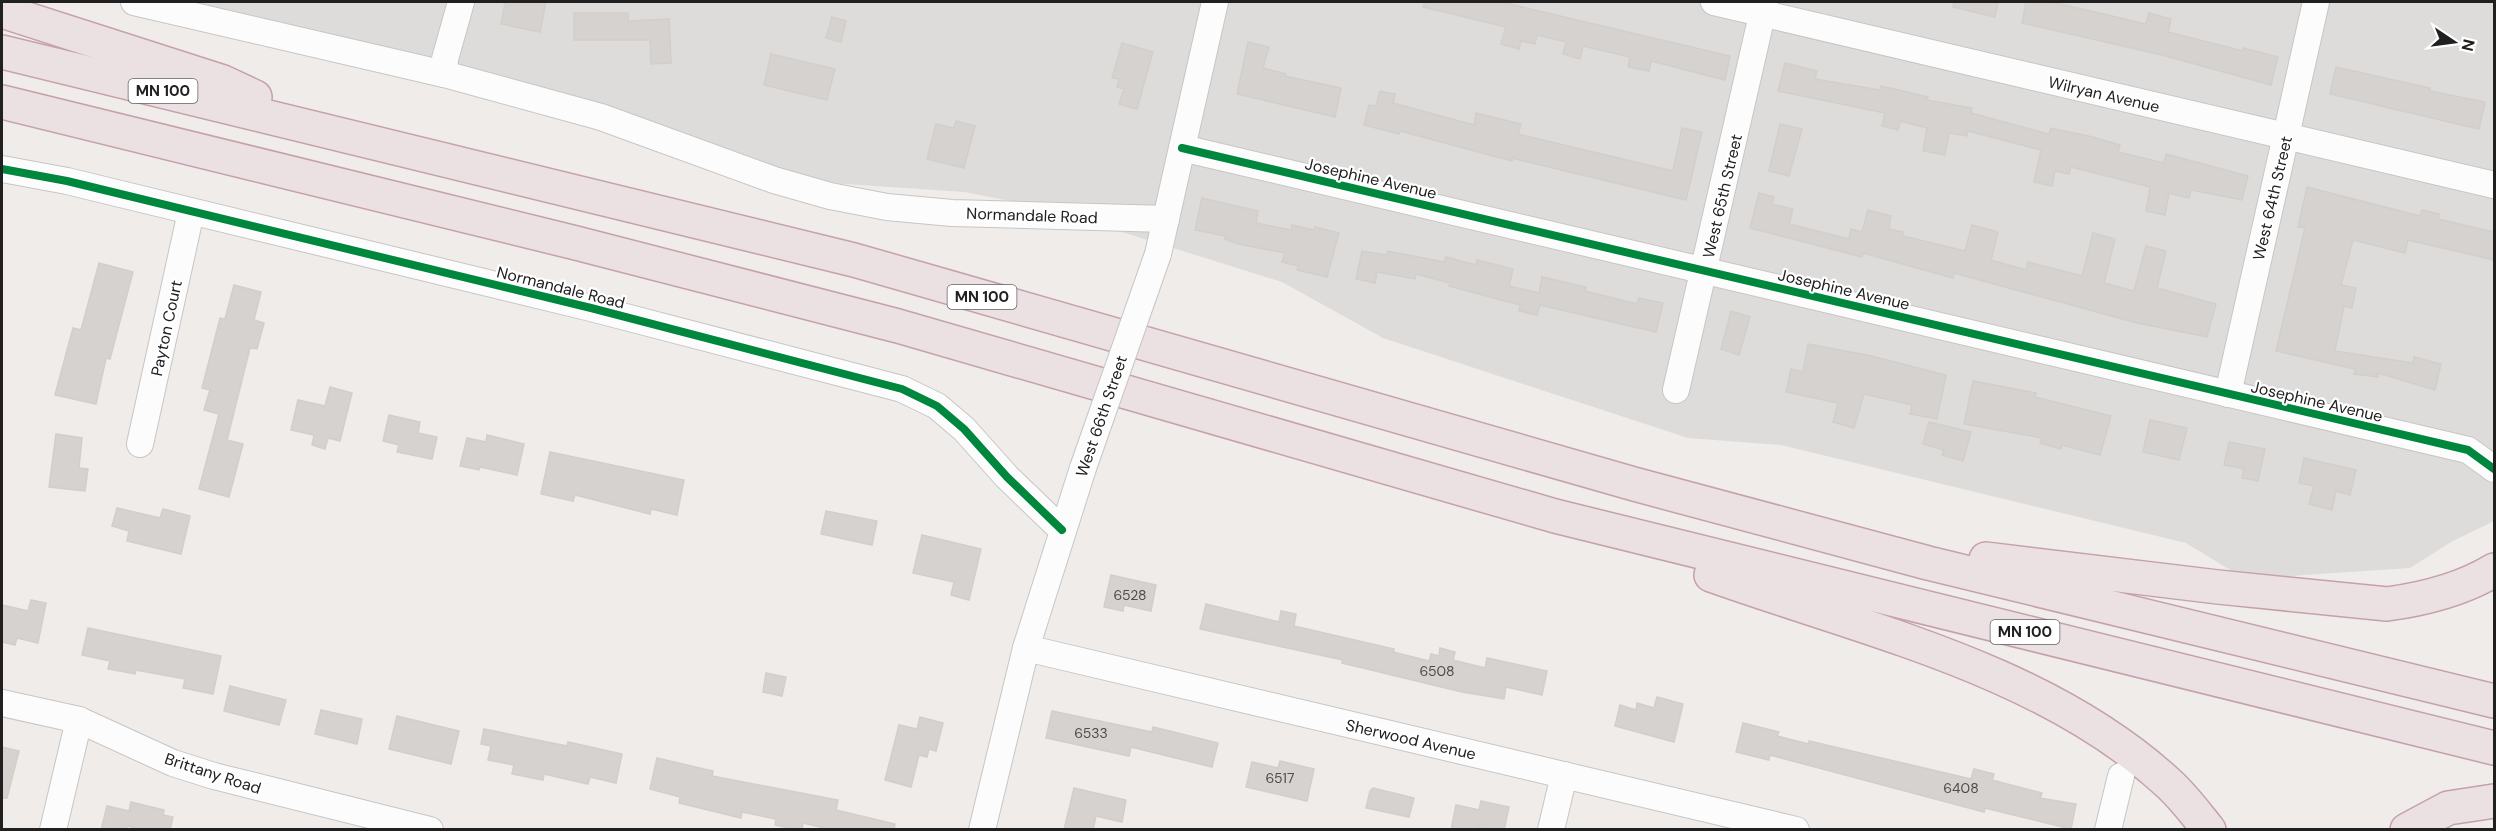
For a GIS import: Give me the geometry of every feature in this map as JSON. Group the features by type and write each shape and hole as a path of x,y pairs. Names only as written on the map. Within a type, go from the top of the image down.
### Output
{"highway":[{"path":"2,11 223,82 324,130"},
{"name":"MN 100","path":"2,52 854,260 1634,484 1928,563 2494,701"},
{"name":"MN 100","path":"7,104 587,246 898,326 1555,516 2494,748"},
{"path":"1555,516 1696,570 1939,652 2001,678 2108,735 2169,783 2209,830"},
{"path":"1928,563 1983,559 2218,588 2387,604 2414,600 2446,591 2494,570"},
{"path":"2407,830 2448,808 2494,801"}],"street":[{"name":"Normandale Road","path":"134,2 444,74 601,117 774,180 830,196 887,207 952,213 1166,219"},
{"path":"444,74 445,59 461,2"},
{"name":"West 66th Street","path":"982,830 1026,648 1062,530 1158,254 1215,2"},
{"name":"Wilryan Avenue","path":"1714,2 1764,7 2494,185"},
{"name":"West 64th Street","path":"2228,394 2316,2"},
{"name":"West 65th Street","path":"1676,390 1764,7"},
{"name":"Josephine Avenue","path":"1182,148 2468,450 2494,469"},
{"name":"Normandale Road","path":"2,169 67,181 591,308 902,389 936,406 964,429 1007,477 1062,530"},
{"name":"Payton Court","path":"140,444 191,212"},
{"name":"Sherwood Avenue","path":"1026,648 1797,830"},
{"name":"Brittany Road","path":"2,703 79,720 173,763 214,776 430,830"},
{"path":"53,830 79,720"},
{"path":"1551,830 1564,775"},
{"path":"2108,830 2121,776"}],"shaded area":[{"path":"146,2 2494,2 2494,521 2451,542 2410,568 2245,579 2186,543 1781,445 1688,438 1383,338 1282,282 1042,207 964,192 815,182"}],"building":[{"path":"513,2 546,2 540,32 501,24 505,3 512,5"},
{"path":"1424,2 1501,2 1730,56 1725,80 1651,61 1649,71 1628,67 1630,57 1583,46 1580,59 1563,54 1566,42 1537,35 1535,44 1521,41 1519,49 1501,44 1506,27 1423,7"},
{"path":"1954,2 1998,2 1995,17 1953,7"},
{"path":"2026,2 2052,2 2146,24 2149,13 2171,19 2168,32 2243,51 2243,48 2278,57 2271,85 2162,55 2022,23"},
{"path":"574,13 628,13 628,21 669,19 671,63 651,64 650,40 574,40"},
{"path":"832,17 846,21 841,42 826,38"},
{"path":"1248,42 1269,47 1263,68 1286,74 1285,76 1341,88 1335,117 1237,94"},
{"path":"1122,43 1153,52 1137,109 1119,104 1124,89 1117,87 1119,79 1112,78"},
{"path":"771,54 835,69 827,100 764,85"},
{"path":"1785,63 1817,71 1815,79 1880,90 1881,86 1928,97 1927,100 1972,108 1971,113 2049,134 2051,128 2093,137 2120,145 2118,152 2164,163 2166,154 2248,176 2242,200 2191,190 2189,198 2169,193 2165,215 2146,211 2150,187 2071,167 2069,174 2055,171 2052,186 2034,182 2041,150 1968,131 1967,136 1949,133 1945,155 1923,151 1927,128 1900,121 1898,130 1882,126 1885,113 1778,91"},
{"path":"2336,67 2430,88 2430,91 2485,102 2479,129 2330,94"},
{"path":"1380,91 1395,94 1393,103 1474,125 1476,113 1521,124 1518,134 1673,171 1682,128 1702,132 1686,200 1512,158 1512,161 1400,131 1399,134 1364,125 1369,105 1376,106"},
{"path":"956,121 975,126 964,168 927,159 936,124 954,128"},
{"path":"1780,124 1802,129 1789,176 1769,171"},
{"path":"2307,187 2420,216 2422,210 2439,214 2438,219 2494,232 2494,260 2408,240 2405,253 2353,240 2341,285 2356,288 2352,308 2344,306 2335,351 2413,363 2414,357 2441,364 2435,390 2378,373 2378,377 2354,374 2355,369 2276,351 2305,228 2298,227"},
{"path":"1759,193 1774,197 1772,204 1793,209 1789,224 1849,239 1851,229 1862,232 1868,210 1891,216 1889,229 1903,232 1903,236 1965,251 1972,225 1998,232 1991,260 2026,270 2028,262 2082,276 2093,233 2115,239 2104,283 2134,291 2146,246 2166,251 2157,288 2216,304 2207,337 2137,323 1954,273 1953,278 1863,253 1862,257 1750,228"},
{"path":"1202,198 1258,211 1256,223 1291,230 1292,225 1314,230 1315,227 1339,233 1327,277 1297,270 1298,266 1282,262 1285,253 1238,244 1225,239 1225,236 1195,230"},
{"path":"1362,251 1387,255 1388,251 1444,262 1446,257 1476,265 1477,260 1513,269 1509,286 1539,293 1542,277 1586,287 1585,291 1637,304 1639,298 1663,303 1656,332 1540,305 1537,315 1519,311 1520,305 1449,286 1450,283 1416,274 1415,279 1377,272 1375,283 1356,279"},
{"path":"99,263 133,272 110,359 106,358 96,404 55,395 73,328 81,330"},
{"path":"234,285 261,292 254,320 264,323 257,349 250,348 227,440 243,444 229,497 199,489 219,414 204,410 210,390 202,388 220,318 225,319"},
{"path":"1731,311 1750,317 1739,355 1721,349"},
{"path":"1808,344 1867,355 1946,375 1937,419 1910,414 1912,405 1864,394 1854,428 1833,422 1838,403 1786,392 1791,369 1803,372"},
{"path":"1973,381 2036,393 2035,397 2111,416 2100,455 2062,445 2061,449 2040,443 2042,438 1964,424"},
{"path":"330,387 352,393 340,441 328,438 325,449 312,445 314,435 291,430 298,400 325,406"},
{"path":"389,415 420,422 418,433 437,437 432,459 397,452 399,445 383,441"},
{"path":"2150,420 2187,428 2179,460 2143,452"},
{"path":"1929,422 1971,432 1963,461 1942,455 1944,450 1923,444"},
{"path":"56,434 82,438 79,468 88,469 85,491 49,487"},
{"path":"487,435 524,444 517,475 480,467 479,470 460,466 467,438 486,442"},
{"path":"2229,442 2265,449 2258,481 2242,478 2244,469 2224,465"},
{"path":"550,452 684,480 677,515 651,509 650,514 575,495 573,501 541,494"},
{"path":"2304,458 2356,470 2350,495 2336,491 2332,510 2309,504 2314,486 2299,483"},
{"path":"117,508 160,518 163,509 190,516 181,554 127,541 129,531 112,526"},
{"path":"826,511 877,521 872,545 821,534"},
{"path":"922,535 981,549 969,600 951,595 954,582 913,573"},
{"path":"1111,575 1156,585 1151,611 1124,605 1123,611 1104,607"},
{"path":"31,600 46,603 38,643 17,638 15,645 2,642 2,605 28,611"},
{"path":"1206,604 1279,622 1281,611 1296,614 1294,626 1394,649 1393,652 1429,661 1431,654 1439,656 1440,648 1455,652 1453,660 1485,668 1487,658 1547,671 1542,695 1506,687 1504,699 1462,692 1342,663 1343,660 1200,629"},
{"path":"88,628 221,656 213,694 183,688 185,679 136,670 135,674 108,669 110,661 82,655"},
{"path":"766,673 786,677 782,696 763,692"},
{"path":"230,686 286,700 279,725 224,711"},
{"path":"1657,697 1683,704 1674,742 1615,726 1620,705 1636,710 1637,703 1654,708"},
{"path":"321,710 362,719 357,744 315,734"},
{"path":"1052,711 1152,732 1153,727 1218,743 1212,767 1131,747 1129,756 1046,738"},
{"path":"397,716 459,731 451,764 389,749"},
{"path":"920,717 943,723 936,751 929,749 927,757 919,755 911,787 885,780 899,725 917,729"},
{"path":"1743,723 1779,732 1777,736 1809,744 1809,741 1971,779 1974,769 1994,774 1992,780 2042,793 2040,798 2076,804 2071,829 1985,808 1984,812 1770,755 1769,760 1736,752"},
{"path":"484,729 567,746 568,742 622,754 616,783 590,777 588,784 544,774 543,780 512,774 514,765 488,760 491,746 481,744"},
{"path":"2,747 19,751 7,798 2,798"},
{"path":"657,758 713,771 712,776 838,800 836,810 895,824 894,830 833,830 803,823 802,830 798,830 775,825 776,819 742,812 741,818 679,803 680,797 650,789"},
{"path":"1280,761 1314,769 1307,801 1246,787 1252,762 1278,768"},
{"path":"1074,788 1126,800 1122,822 1096,816 1093,830 1064,830"},
{"path":"1373,788 1414,798 1409,817 1366,808 1370,791"},
{"path":"1481,801 1509,807 1504,830 1477,827 1476,830 1451,830 1456,805 1479,810"},
{"path":"131,802 164,810 163,815 173,817 170,830 142,830 128,826 127,830 101,830 107,806 129,811"}],"cycle path":[{"path":"1182,148 2468,450 2494,469"},
{"path":"2,169 67,181 591,308 902,389 937,406 964,429 1007,477 1062,530"}]}
